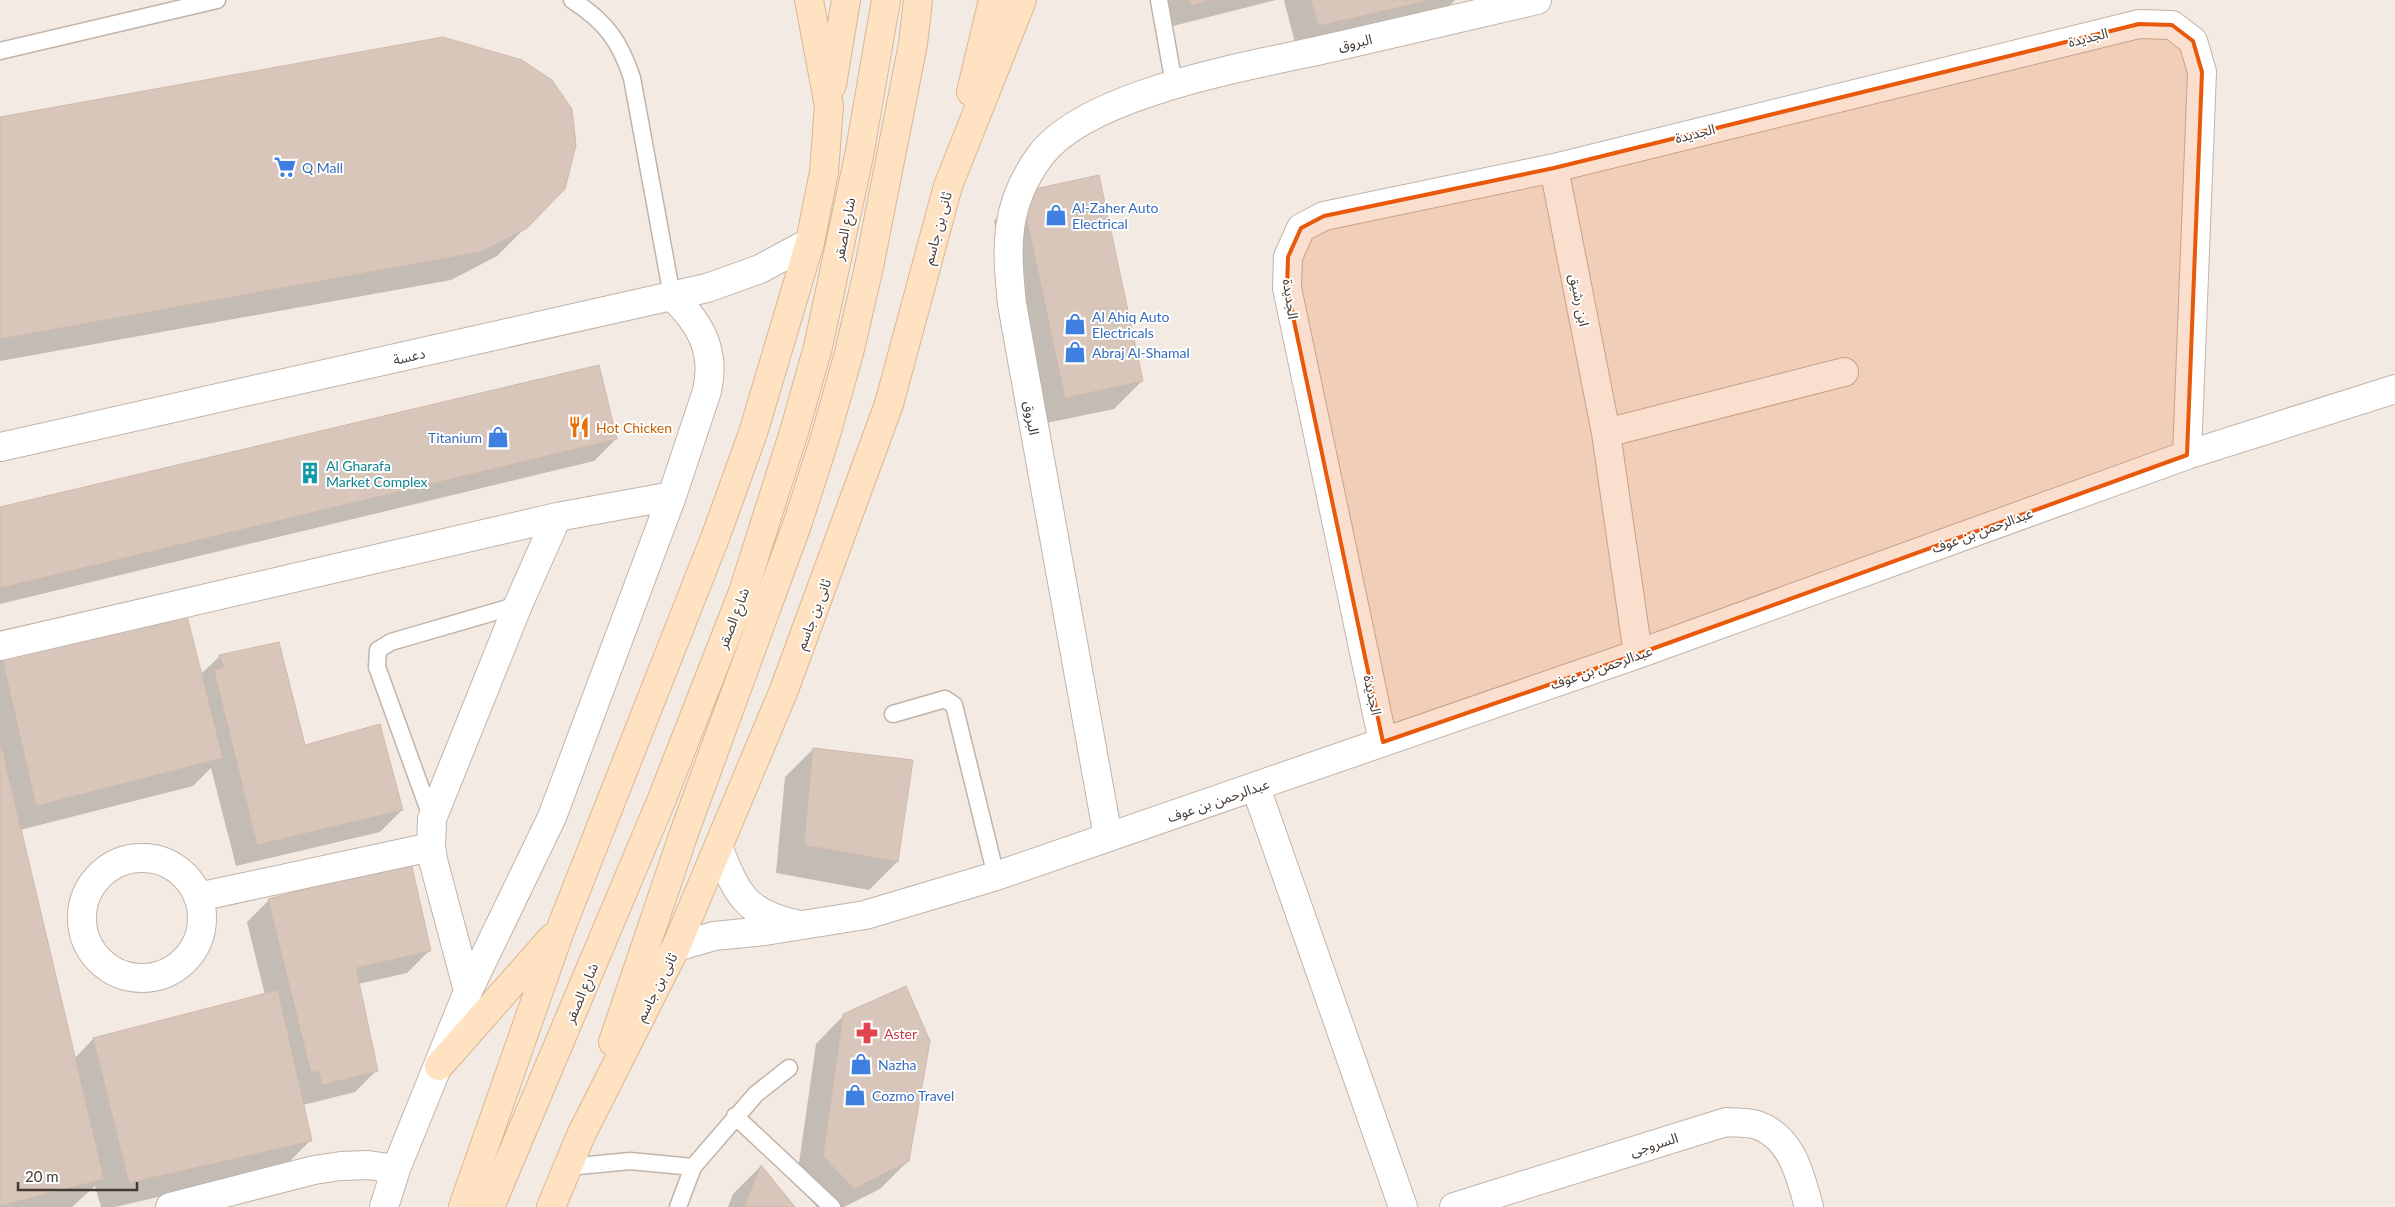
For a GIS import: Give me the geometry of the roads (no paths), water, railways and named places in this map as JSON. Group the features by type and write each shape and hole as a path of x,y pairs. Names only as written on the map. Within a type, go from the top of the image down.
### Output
{"main road":[{"path":"809,0 829,106"},
{"path":"463,1207 561,928 716,538 753,433 810,242 824,172 829,106 846,0"},
{"name":"شارع الصقر","path":"490,1207 662,799 743,592 794,432 818,347 859,156 886,0"},
{"name":"شارع الصقر","path":"581,1135 684,833 798,522 825,438 849,354 869,267 913,44 918,0"},
{"path":"948,186 993,0"},
{"name":"ثانى بن جاسم","path":"551,1207 581,1135 676,947 719,849 817,605 889,404 948,186 1022,0"},
{"path":"438,1066 561,928"}],"street":[{"name":"البروق","path":"1108,837 1012,304 1008,266 1008,227 1020,189 1041,154 1070,128 1105,110 1174,84 1537,0"},
{"name":"الجديدة","path":"1383,742 1287,288 1288,257 1301,228 1324,216 1554,168 2139,24 2172,24 2193,41 2202,72 2187,455"},
{"name":"ابن رشيق","path":"1554,168 1606,433 1638,654"},
{"name":"دعسة","path":"0,447 672,296 734,279 786,256 810,242"},
{"path":"384,1207 396,1169 468,991 552,817 672,496 707,391 711,374 710,355 705,339 672,296"},
{"path":"1606,433 1844,372"},
{"name":"عبدالرحمن بن عوف","path":"676,947 714,936 764,931 866,915 996,876 1256,788 1638,654 2187,455 2395,389"},
{"path":"0,646 556,517 672,496"},
{"path":"468,991 431,847 432,820 518,605 556,517"},
{"path":"1256,788 1403,1207"},
{"path":"198,897 431,847"},
{"name":"عبدالرحمن بن عوف","path":"719,849 734,886 747,902 762,913 800,925"},
{"path":"130,859 151,859 171,865 187,879 198,897 202,917 199,938 188,956 172,970 153,978 132,978 112,972 96,958 85,940 82,920 84,899 95,880 106,871 130,859"},
{"name":"السروجى","path":"1454,1207 1726,1122 1757,1125 1782,1141 1798,1166 1809,1207"},
{"path":"170,1207 314,1170 350,1166 396,1169"}],"lane":[{"path":"0,51 216,0"},
{"path":"572,0 591,12 610,30 624,53 632,78 672,296"},
{"path":"1159,0 1174,84"},
{"path":"432,820 377,667 378,650 391,642 518,605"},
{"path":"893,714 945,699 954,706 996,876"},
{"path":"678,1207 693,1166 756,1094 789,1068"},
{"path":"735,1116 832,1207"},
{"path":"568,1167 630,1161 693,1166"}],"place":[{"name":"Q Mall","path":"285,167"},
{"name":"Al-Zaher Auto Electrical","path":"1056,215"},
{"name":"Al Ahiq Auto Electricals","path":"1075,324"},
{"name":"Abraj Al-Shamal","path":"1075,352"},
{"name":"Hot Chicken","path":"579,427"},
{"name":"Titanium","path":"498,437"},
{"name":"Al Gharafa Market Complex","path":"310,473"},
{"name":"Aster","path":"867,1033"},
{"name":"Nazha","path":"861,1064"},
{"name":"Cozmo Travel","path":"855,1095"}]}
